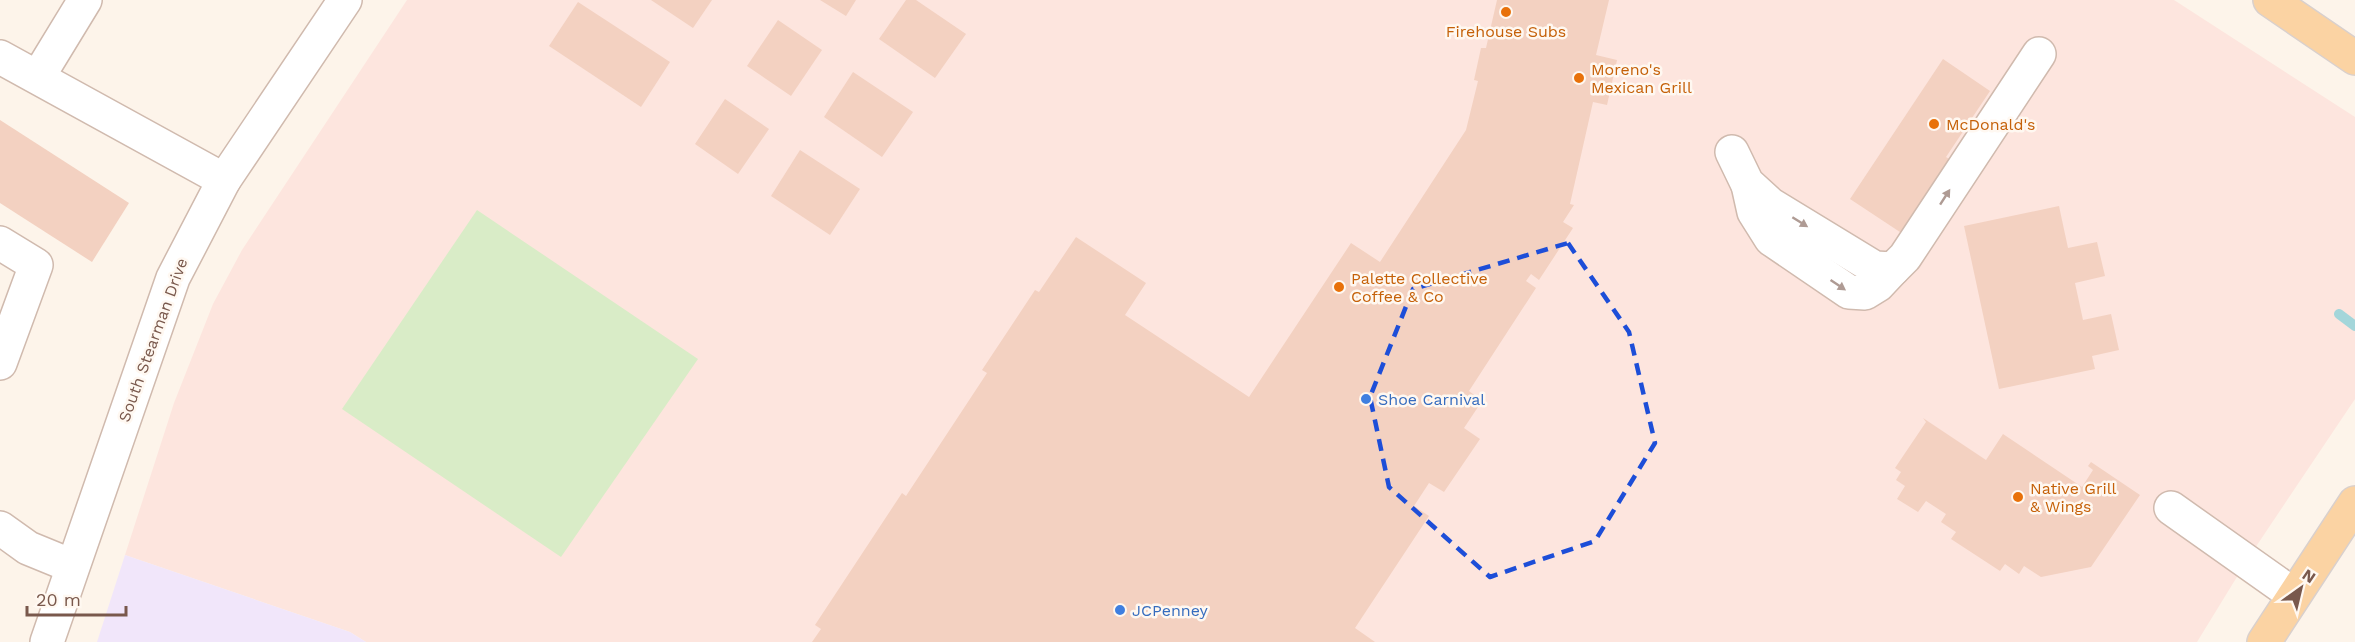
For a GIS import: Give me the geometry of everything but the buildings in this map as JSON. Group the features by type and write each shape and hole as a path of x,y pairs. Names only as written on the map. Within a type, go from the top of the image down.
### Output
{"main road":[{"path":"2270,0 2355,58"},
{"path":"2264,642 2355,503"}],"street":[{"path":"38,76 85,0"},
{"name":"South Stearman Drive","path":"47,642 173,278 224,180 345,0"},
{"path":"1732,152 1748,183 1770,204 1875,268 1893,269 1905,257 2039,54"},
{"path":"0,57 224,180"},
{"path":"0,243 36,265 0,363"},
{"path":"2171,508 2294,595"},
{"path":"0,528 28,548 72,566"}],"highlighted area":[{"path":"1568,243 1629,332 1655,443 1595,541 1490,577 1389,487 1370,397 1413,289"}],"shaded area":[{"path":"407,0 2174,0 2355,117 2355,399 2251,554 2197,642 366,642 350,632 125,555 174,403 213,304 242,250"},
{"path":"125,555 350,632 366,642 97,642"}],"green space":[{"path":"477,210 698,359 561,557 342,409"}],"waterway":[{"path":"2339,314 2355,326"}],"place":[{"name":"Firehouse Subs","path":"1506,12"},
{"name":"Moreno's Mexican Grill","path":"1579,78"},
{"name":"McDonald's","path":"1934,124"},
{"name":"Palette Collective Coffee & Co","path":"1339,287"},
{"name":"Shoe Carnival","path":"1366,399"},
{"name":"Native Grill & Wings","path":"2018,497"},
{"name":"JCPenney","path":"1120,610"}]}
